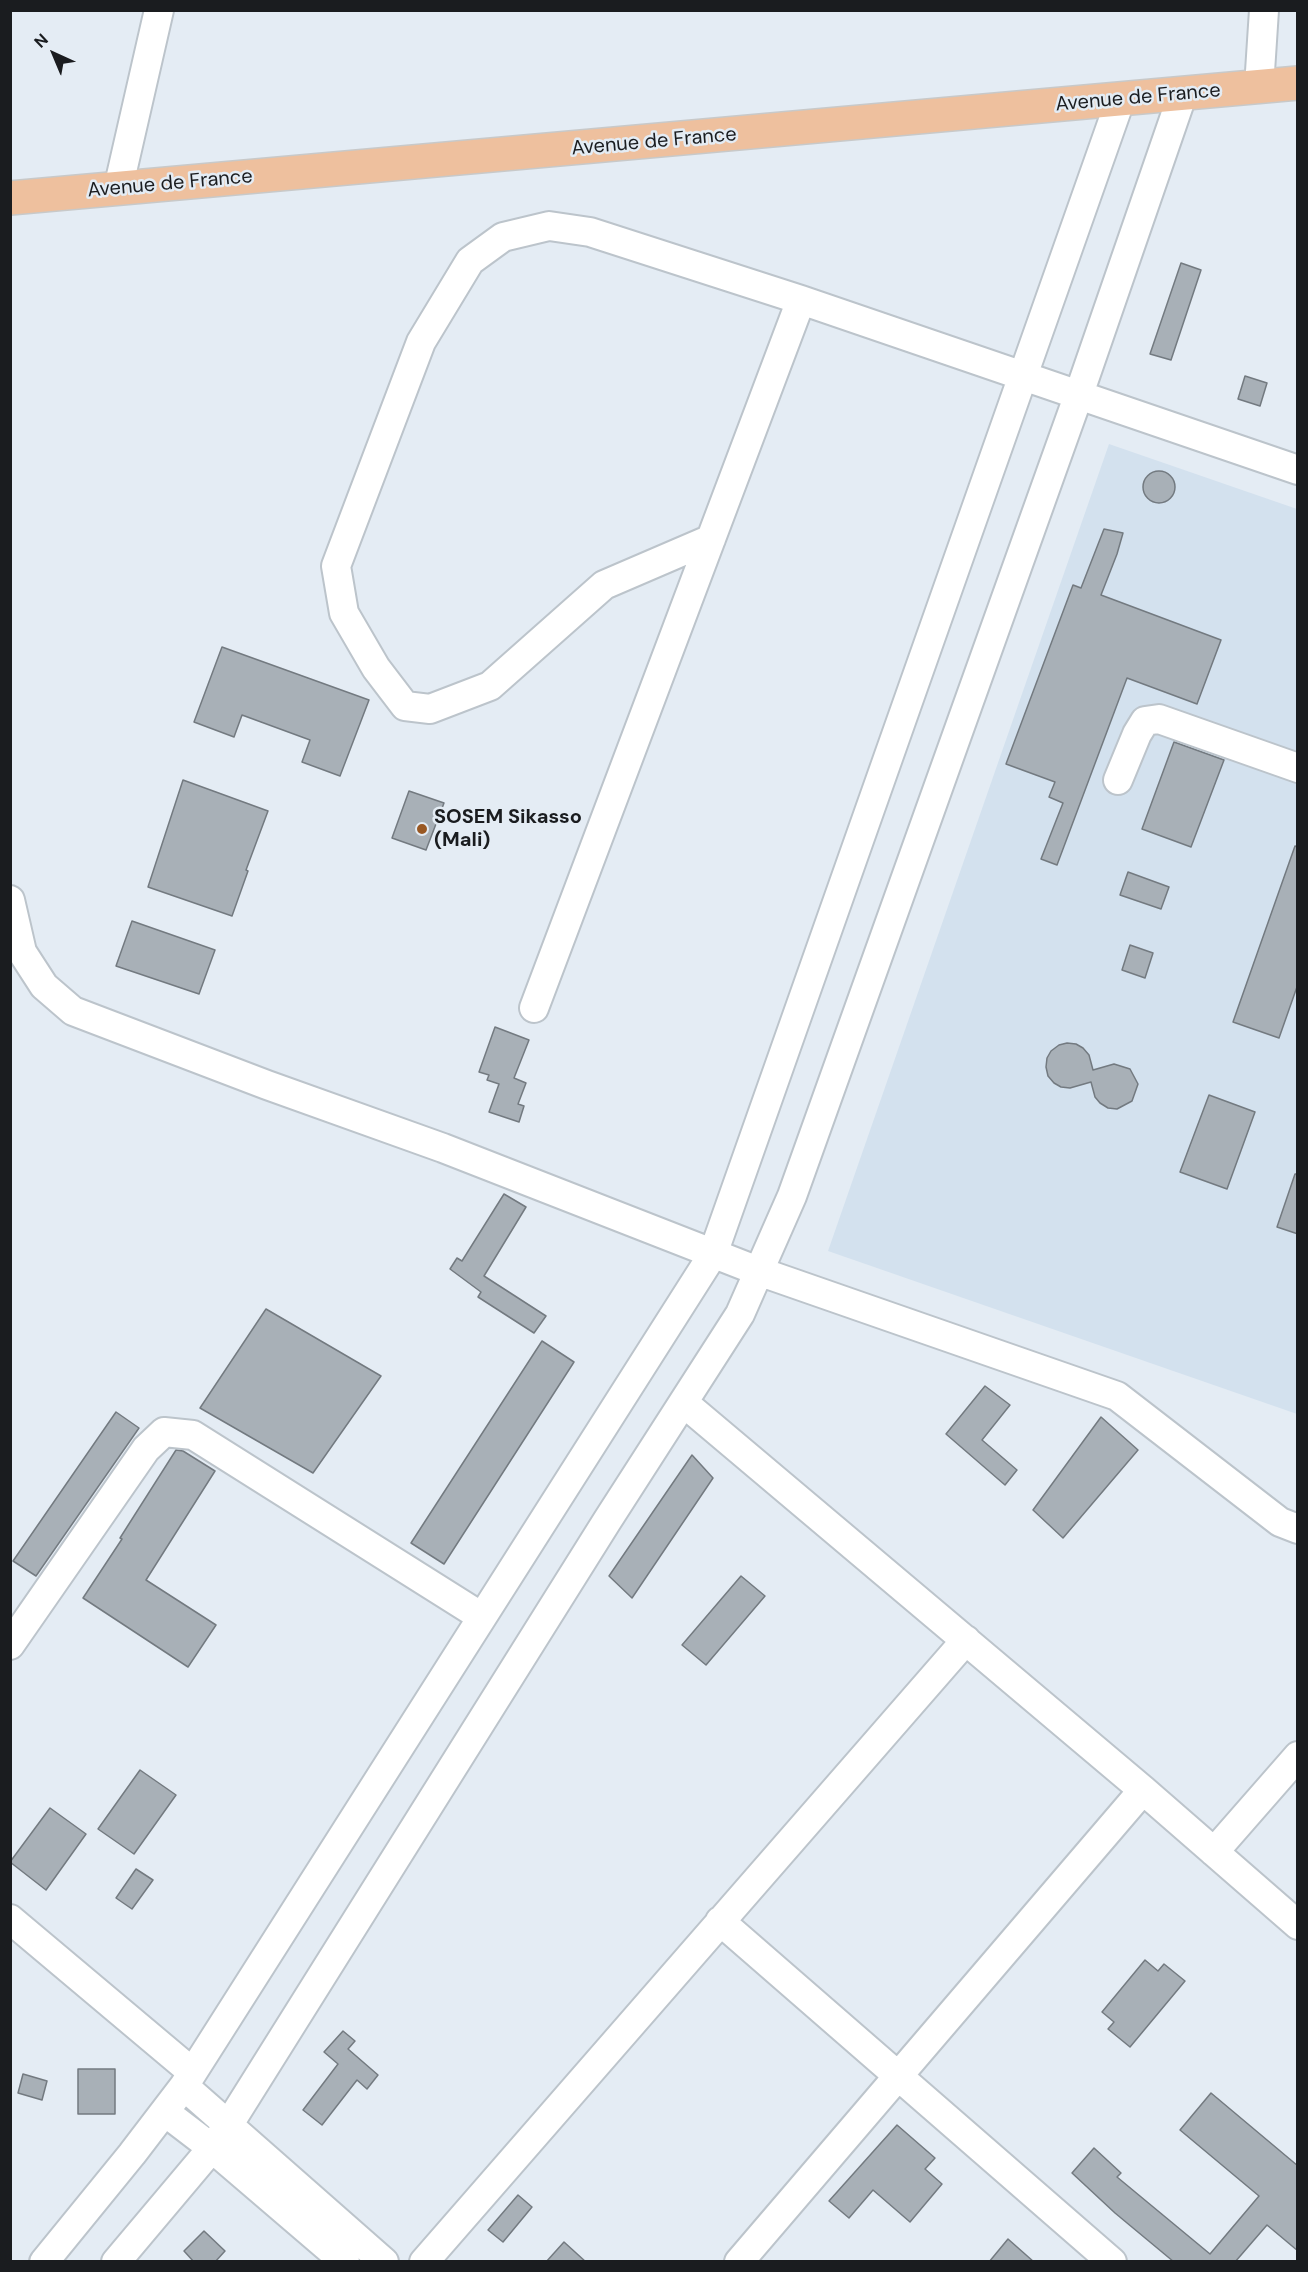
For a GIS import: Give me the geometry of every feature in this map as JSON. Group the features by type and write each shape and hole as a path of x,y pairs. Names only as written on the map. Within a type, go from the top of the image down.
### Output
{"main road":[{"name":"Avenue de France","path":"10,198 1298,83"}],"street":[{"path":"118,189 159,10"},
{"path":"1259,87 1264,10"},
{"path":"116,2262 212,2148 229,2124 607,1521 740,1314 792,1196 1183,93"},
{"path":"44,2262 165,2112 188,2079 713,1254 1012,371 1121,98"},
{"path":"711,539 604,585 490,686 430,709 405,706 376,668 344,614 336,567 421,342 470,261 503,237 549,226 590,232 801,300 1298,470"},
{"path":"534,1008 801,300"},
{"path":"1118,780 1137,734 1145,721 1160,719 1298,768"},
{"path":"10,900 22,952 45,986 73,1011 267,1085 443,1148 758,1271 1117,1396 1280,1522 1298,1529"},
{"path":"684,1403 1143,1790 1298,1925"},
{"path":"10,1646 146,1449 164,1432 193,1435 482,1617"},
{"path":"424,2262 966,1640"},
{"path":"1214,1852 1298,1756"},
{"path":"740,2262 898,2074 1143,1790"},
{"path":"10,1919 188,2079 229,2124 384,2262"},
{"path":"720,1921 1112,2262"},
{"path":"165,2112 212,2148 345,2262"}],"shaded area":[{"path":"1109,444 1297,509 1297,1414 828,1251"}],"building":[{"path":"1181,263 1201,270 1171,360 1150,354"},
{"path":"1245,376 1267,383 1260,406 1238,399"},
{"path":"1159,471 1171,475 1175,487 1171,499 1159,503 1147,499 1143,487 1147,475"},
{"path":"1104,529 1123,533 1101,595 1221,640 1197,704 1127,678 1057,865 1041,859 1063,803 1049,797 1055,782 1006,764 1073,585 1081,588"},
{"path":"222,647 369,700 340,776 302,762 310,740 242,715 234,737 194,722"},
{"path":"1174,742 1224,760 1191,847 1142,829"},
{"path":"183,780 268,811 232,916 148,887"},
{"path":"409,791 444,803 426,850 392,838"},
{"path":"1295,846 1298,847 1298,984 1279,1038 1233,1022"},
{"path":"1128,872 1169,887 1161,909 1120,895"},
{"path":"132,921 215,950 199,994 116,966"},
{"path":"1130,945 1153,953 1145,978 1122,970"},
{"path":"495,1027 529,1040 514,1078 526,1083 518,1104 524,1106 519,1122 489,1112 499,1084 487,1080 489,1075 479,1072"},
{"path":"1067,1043 1083,1048 1089,1055 1093,1070 1114,1064 1130,1069 1138,1084 1132,1101 1117,1109 1108,1108 1095,1097 1091,1082 1070,1088 1054,1083 1048,1076 1047,1058 1051,1051 1059,1045"},
{"path":"1209,1095 1255,1112 1227,1189 1180,1172"},
{"path":"1295,1174 1298,1174 1298,1234 1277,1227"},
{"path":"504,1194 526,1207 484,1276 546,1316 534,1333 478,1297 481,1292 450,1269 457,1258 462,1261"},
{"path":"266,1309 381,1376 313,1473 200,1408"},
{"path":"542,1341 574,1362 444,1564 411,1543"},
{"path":"985,1386 1010,1405 982,1440 1017,1470 1005,1485 946,1434"},
{"path":"116,1412 139,1428 36,1576 13,1561"},
{"path":"1101,1417 1138,1450 1063,1538 1033,1510"},
{"path":"176,1450 183,1451 215,1471 146,1580 216,1625 188,1667 83,1598"},
{"path":"692,1455 713,1478 632,1598 609,1576"},
{"path":"741,1576 765,1596 706,1665 682,1645"},
{"path":"140,1770 176,1795 134,1854 98,1829"},
{"path":"50,1808 86,1834 46,1890 10,1862"},
{"path":"136,1869 153,1880 132,1909 116,1898"},
{"path":"1145,1960 1158,1971 1164,1964 1185,1981 1130,2047 1108,2029 1114,2022 1102,2012"},
{"path":"343,2031 355,2041 348,2049 378,2075 367,2089 357,2080 322,2125 303,2110 338,2064 324,2052"},
{"path":"78,2069 115,2069 115,2114 78,2114"},
{"path":"23,2074 47,2081 42,2100 18,2093"},
{"path":"1211,2093 1298,2166 1298,2251 1267,2225 1235,2262 1174,2262 1115,2213 1072,2173 1094,2148 1121,2173 1117,2177 1210,2254 1259,2196 1180,2130"},
{"path":"897,2125 935,2158 925,2169 942,2184 910,2222 873,2190 849,2218 829,2201"},
{"path":"518,2195 532,2207 503,2242 488,2230"},
{"path":"204,2231 225,2251 215,2262 194,2262 184,2251"},
{"path":"1008,2239 1034,2262 989,2262"},
{"path":"564,2242 586,2262 546,2262"}],"place":[{"name":"SOSEM Sikasso (Mali)","path":"422,829"}]}
